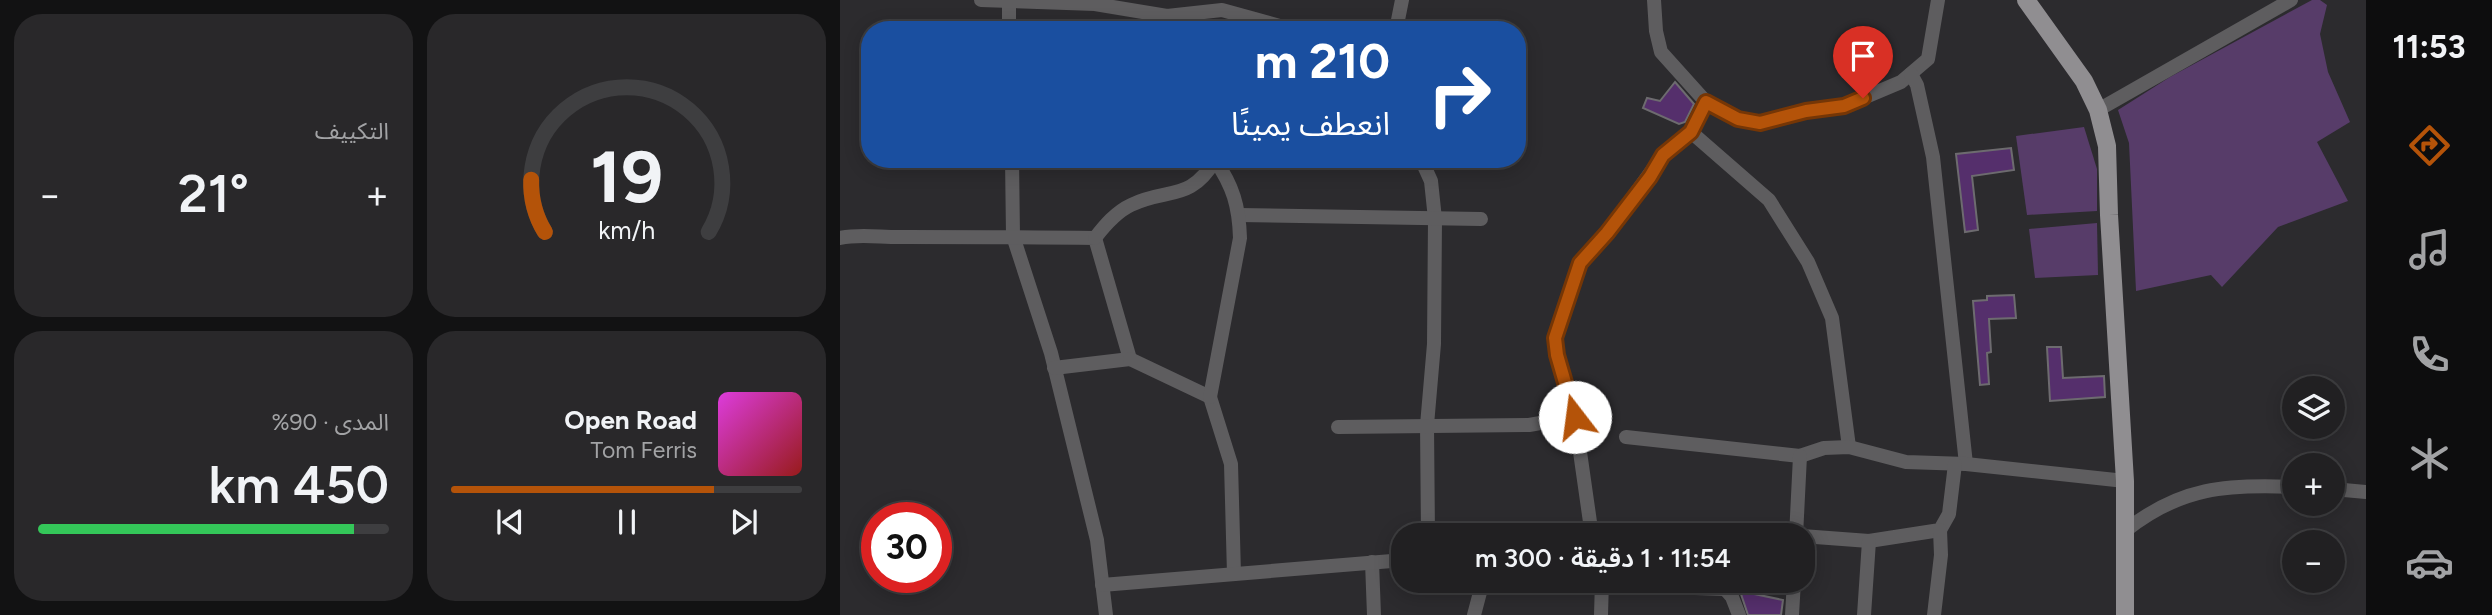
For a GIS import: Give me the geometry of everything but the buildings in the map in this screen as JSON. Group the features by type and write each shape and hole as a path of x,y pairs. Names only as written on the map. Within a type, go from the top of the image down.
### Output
{"main road":[{"path":"2026,0 2084,82 2098,110 2107,146 2125,481 2125,615"}],"street":[{"path":"981,0 1095,4 1167,16 1222,10 1239,21"},
{"path":"1398,21 1402,0"},
{"path":"1654,0 1656,31 1661,52 1706,102 1738,119 1760,123 1806,111 1844,106 1901,82 1928,59 1938,0"},
{"path":"2098,110 2291,0"},
{"path":"1009,1 1009,21"},
{"path":"1911,74 1917,85 1933,156 1960,464 1949,514 1940,530 1941,555 1934,615"},
{"path":"1590,523 1575,417 1557,355 1555,338 1580,263 1607,233 1650,177 1663,155 1691,132 1706,102"},
{"path":"1691,132 1769,200 1808,262 1832,318 1849,447"},
{"path":"1012,168 1013,236 1054,368 1097,540 1106,615"},
{"path":"1095,238 1122,210 1133,204 1193,187 1211,168"},
{"path":"1221,168 1230,181 1239,215 1240,238 1210,397 1231,464 1234,574"},
{"path":"1425,168 1431,181 1435,219 1434,344 1427,425 1429,523"},
{"path":"1239,215 1481,219"},
{"path":"840,238 853,235 1095,238"},
{"path":"1095,238 1130,359"},
{"path":"1054,368 1130,359 1210,397"},
{"path":"1338,427 1529,425 1575,417"},
{"path":"1626,437 1800,456 1825,448 1849,447 1906,462 1960,464 2125,481"},
{"path":"1797,523 1800,456"},
{"path":"2125,530 2148,513 2197,492 2253,485 2282,486"},
{"path":"2345,490 2366,492"},
{"path":"1815,537 1869,541 1940,530"},
{"path":"1864,615 1869,541"},
{"path":"1102,585 1391,561"},
{"path":"1372,562 1374,615"},
{"path":"1474,615 1480,593"},
{"path":"1601,615 1602,593"},
{"path":"1730,593 1739,615"},
{"path":"1792,615 1793,593"}],"shaded area":[{"path":"2312,0 2320,0 2327,5 2320,34 2328,72 2350,122 2317,142 2348,201 2278,227 2222,287 2211,275 2136,291 2129,143 2118,110 2170,77"},
{"path":"2084,127 2097,169 2097,211 2027,215 2016,136"},
{"path":"2097,223 2098,275 2035,278 2029,229"}],"route":[{"path":"1575,417 1557,355 1555,338 1580,263 1607,233 1650,177 1663,155 1691,132 1706,102 1738,119 1760,123 1806,111 1844,106 1863,98"}]}
